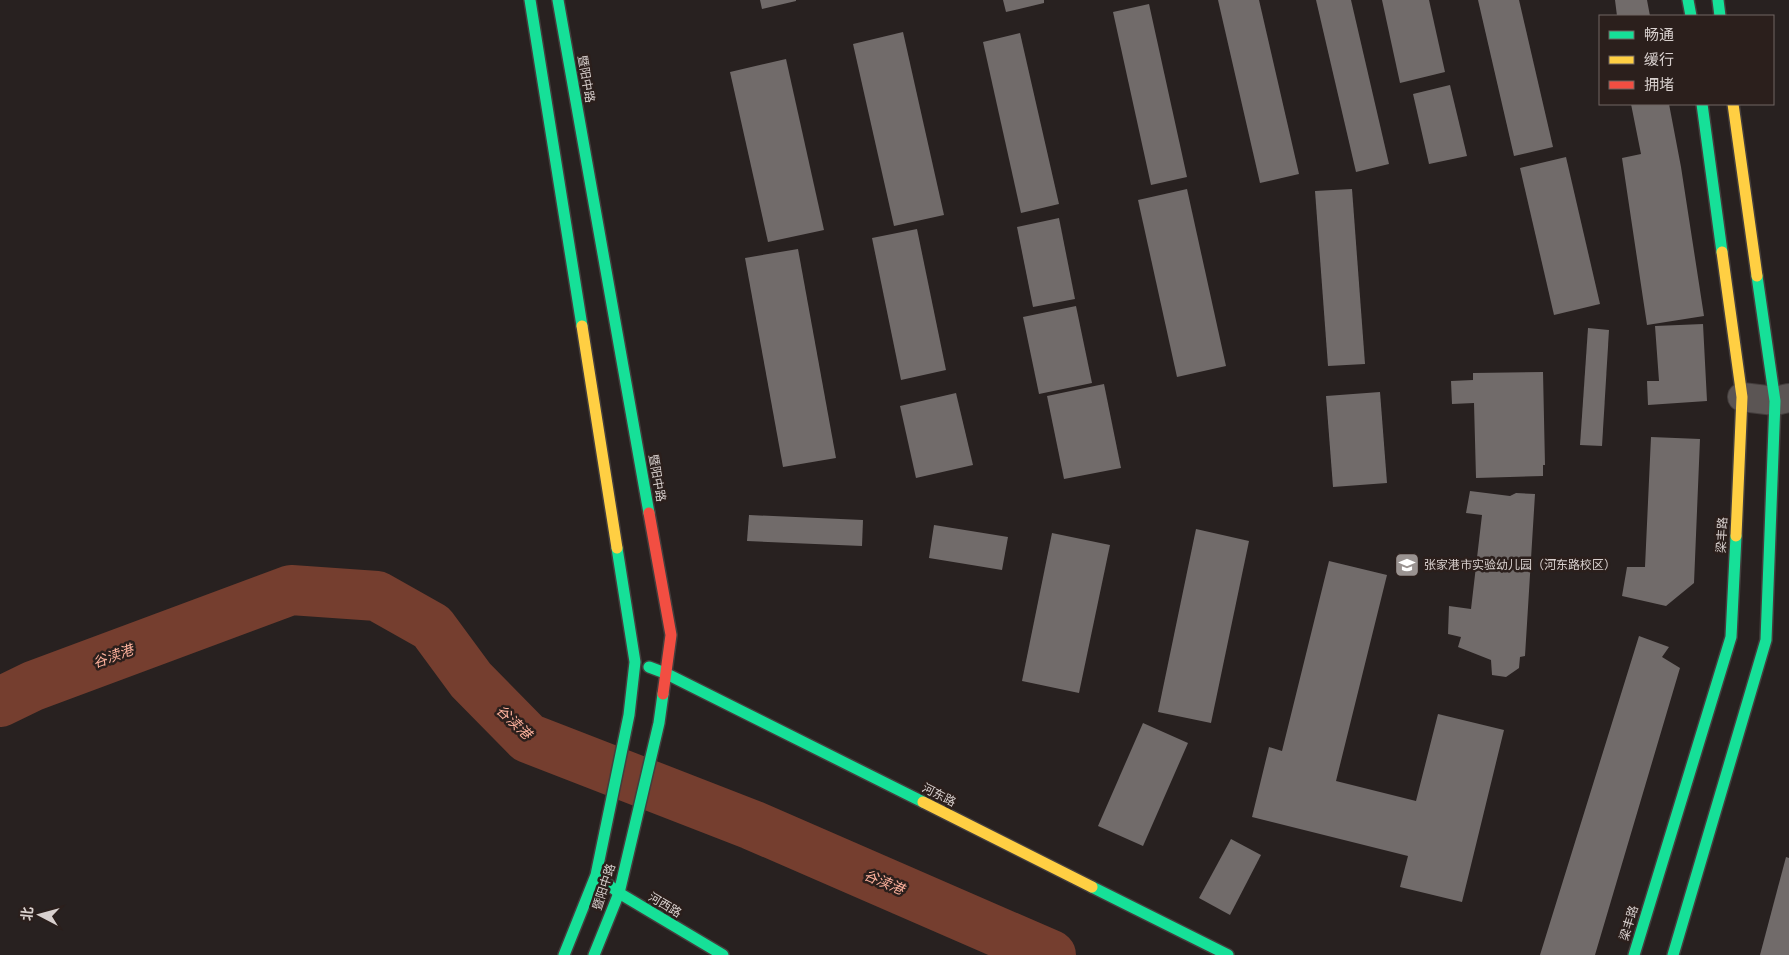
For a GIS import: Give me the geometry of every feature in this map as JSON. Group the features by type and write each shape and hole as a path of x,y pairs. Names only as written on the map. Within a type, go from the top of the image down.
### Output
{"street":[{"name":"暨阳中路","path":"530,0 636,662 630,715 596,875 564,955"},
{"name":"暨阳中路","path":"558,0 671,635 659,723 619,893 594,955"},
{"path":"1688,0 1691,15"},
{"path":"1718,0 1720,15"},
{"name":"梁丰路","path":"1634,955 1731,637 1742,397 1702,105"},
{"path":"1673,955 1766,640 1782,400 1733,105"},
{"path":"1742,397 1782,400"},
{"name":"河东路","path":"636,662 665,673 1228,955"},
{"name":"河西路","path":"596,875 619,893 723,955"}],"building":[{"path":"760,0 796,0 796,1 762,9"},
{"path":"1003,0 1044,0 1044,3 1006,12"},
{"path":"1218,0 1259,0 1299,174 1260,183"},
{"path":"1316,0 1351,0 1389,164 1356,172"},
{"path":"1382,0 1429,0 1445,72 1400,83"},
{"path":"1478,0 1519,0 1553,147 1514,156"},
{"path":"1615,0 1647,0 1650,15 1617,15"},
{"path":"1149,4 1187,177 1151,185 1113,12"},
{"path":"903,32 944,215 894,226 853,44"},
{"path":"1020,33 1059,204 1021,213 983,42"},
{"path":"786,59 824,230 768,242 730,72"},
{"path":"1450,85 1467,156 1429,164 1413,94"},
{"path":"1631,105 1669,105 1681,167 1704,316 1647,325 1622,158 1641,154"},
{"path":"1566,157 1600,304 1554,315 1520,168"},
{"path":"1187,189 1226,366 1177,377 1138,200"},
{"path":"1352,189 1365,364 1328,366 1315,191"},
{"path":"1059,218 1075,299 1033,307 1017,227"},
{"path":"917,229 946,370 901,380 872,238"},
{"path":"798,249 836,458 783,467 745,258"},
{"path":"1076,306 1092,383 1039,394 1023,317"},
{"path":"1703,324 1707,401 1648,405 1647,381 1659,381 1655,326"},
{"path":"1588,328 1609,330 1602,446 1580,445"},
{"path":"1543,372 1545,465 1543,465 1543,476 1476,478 1474,403 1452,404 1451,381 1473,380 1473,373"},
{"path":"1104,384 1121,468 1064,479 1047,396"},
{"path":"1380,392 1387,483 1333,487 1326,396"},
{"path":"956,393 973,465 916,478 900,406"},
{"path":"1651,437 1700,439 1694,583 1666,606 1622,596 1627,567 1645,567"},
{"path":"1470,491 1510,496 1516,493 1535,494 1525,656 1520,657 1519,668 1506,677 1492,675 1491,660 1458,647 1461,637 1448,634 1449,606 1471,609 1482,515 1466,513"},
{"path":"749,515 863,520 862,546 747,541"},
{"path":"934,525 1008,537 1002,570 929,558"},
{"path":"1196,529 1249,541 1211,723 1158,712"},
{"path":"1052,533 1110,545 1079,693 1022,681"},
{"path":"1329,561 1387,575 1336,781 1416,801 1438,714 1504,730 1462,902 1400,887 1408,856 1252,817 1269,747 1282,751"},
{"path":"1639,636 1669,647 1662,657 1680,668 1595,955 1540,955"},
{"path":"1143,723 1188,743 1143,846 1098,826"},
{"path":"1231,839 1261,855 1230,915 1199,898"},
{"path":"1786,857 1789,858 1789,955 1760,955"}],"waterway":[{"name":"谷渎港","path":"0,702 33,686 291,590 377,596 432,627 471,680 528,738 752,825 1051,955"}],"traffic: fast":[{"path":"530,0 582,326"},
{"path":"558,0 649,513"},
{"path":"1688,0 1691,15"},
{"path":"1718,0 1720,15"},
{"path":"1702,105 1722,252"},
{"path":"1673,955 1766,640 1775,401 1757,276"},
{"path":"1634,955 1731,637 1736,536"},
{"path":"564,955 596,875 629,715 635,662 617,548"},
{"path":"649,667 665,673 923,802"},
{"path":"594,955 619,893 659,723 663,694"},
{"path":"605,882 619,893 723,955"},
{"path":"1092,887 1228,955"}],"traffic: slow":[{"path":"1733,105 1757,276"},
{"path":"1722,252 1742,397 1736,536"},
{"path":"582,326 617,548"},
{"path":"923,802 1092,887"}],"traffic: jam":[{"path":"649,513 671,635 663,694"}],"place":[{"name":"张家港市实验幼儿园（河东路校区）","path":"1407,565"}]}
